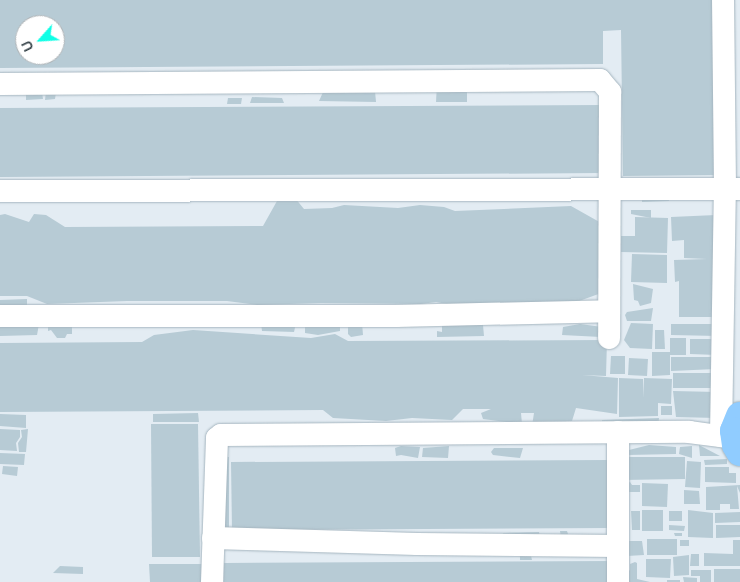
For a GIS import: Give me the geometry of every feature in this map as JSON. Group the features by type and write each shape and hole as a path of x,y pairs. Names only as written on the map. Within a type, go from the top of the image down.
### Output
{"street":[{"path":"212,582 217,438 221,435 688,432 734,436 732,188 724,0"},
{"path":"0,84 600,80 607,86 610,92 609,338"},
{"path":"0,191 732,188"},
{"path":"0,316 293,314 396,316 609,311"},
{"path":"618,432 618,582"},
{"path":"213,538 417,544 618,546"}],"building":[{"path":"0,0 717,0 719,175 623,176 621,30 603,31 603,64 0,68"},
{"path":"437,83 467,83 467,102 436,102"},
{"path":"324,90 375,91 376,102 319,101"},
{"path":"26,91 42,92 43,99 26,100"},
{"path":"46,91 56,92 55,99 45,100"},
{"path":"252,97 282,98 284,103 250,103"},
{"path":"228,98 242,98 241,104 227,104"},
{"path":"603,105 604,173 0,177 0,108"},
{"path":"642,194 668,194 669,201 642,202"},
{"path":"295,198 304,209 332,208 344,205 398,208 420,205 444,207 455,211 571,206 603,224 604,292 571,304 447,304 436,302 421,304 321,303 257,305 227,301 127,301 47,304 27,296 0,296 0,215 5,214 29,222 34,214 46,215 65,227 263,226 277,201"},
{"path":"631,210 651,210 651,218 631,214"},
{"path":"716,215 717,317 679,317 679,281 675,282 674,260 707,259 684,258 684,240 672,241 671,217"},
{"path":"635,217 668,218 667,253 621,252 621,236 635,236"},
{"path":"632,254 667,255 667,283 631,282"},
{"path":"633,284 653,289 651,303 640,306 638,301 634,300"},
{"path":"27,299 27,312 0,311 0,300"},
{"path":"653,308 651,321 627,321 625,315 627,312"},
{"path":"261,323 296,323 294,332 262,331"},
{"path":"362,323 363,335 351,337 348,334 348,324"},
{"path":"442,323 483,325 484,336 437,337 437,331 442,332"},
{"path":"631,323 653,324 652,349 630,348 624,340"},
{"path":"0,324 39,324 37,335 0,336"},
{"path":"340,324 340,331 318,335 305,333 305,326"},
{"path":"580,324 602,327 601,337 562,335 563,327"},
{"path":"671,324 718,324 718,336 671,335"},
{"path":"48,325 72,327 72,334 67,334 65,338 57,338 51,330 48,331"},
{"path":"193,330 311,338 335,334 348,341 607,340 606,376 582,375 618,378 617,414 576,408 572,421 532,426 534,413 521,413 522,424 483,419 481,413 491,409 463,409 452,420 412,418 386,421 333,418 323,410 0,412 0,343 142,342 154,335"},
{"path":"655,330 664,330 665,349 655,349"},
{"path":"670,338 686,338 686,355 670,355 670,375 652,376 652,352 670,352"},
{"path":"690,339 717,339 717,355 690,354"},
{"path":"611,356 625,356 625,374 610,374"},
{"path":"671,357 716,357 716,369 671,371"},
{"path":"629,358 648,359 647,376 628,375"},
{"path":"673,373 719,373 718,388 673,388"},
{"path":"619,378 643,379 643,398 644,378 672,379 671,404 658,403 658,416 619,417"},
{"path":"673,391 717,392 716,418 676,417"},
{"path":"661,406 672,406 672,415 661,415"},
{"path":"198,413 199,422 153,422 153,414"},
{"path":"0,414 26,415 26,428 0,426"},
{"path":"659,418 658,427 603,428 602,420"},
{"path":"151,424 198,424 200,557 152,557"},
{"path":"0,429 20,430 20,437 16,443 17,451 0,450"},
{"path":"28,429 26,452 19,452 18,443 22,437 21,430"},
{"path":"649,445 676,447 676,454 627,455 629,450"},
{"path":"699,445 720,456 700,456"},
{"path":"401,446 420,447 418,458 396,456 395,448"},
{"path":"449,446 448,458 422,457 423,448"},
{"path":"692,446 692,458 679,454 680,447"},
{"path":"494,448 523,448 520,458 493,455 491,452"},
{"path":"0,453 25,454 24,465 0,464"},
{"path":"219,457 229,457 229,530 217,529"},
{"path":"622,457 685,457 685,479 623,480"},
{"path":"727,459 727,464 705,465 704,460"},
{"path":"609,460 610,528 232,530 231,462"},
{"path":"687,461 701,462 700,488 685,487"},
{"path":"3,466 18,467 17,476 2,474"},
{"path":"705,467 729,467 729,473 736,473 736,483 705,482"},
{"path":"630,482 632,485 640,485 640,492 626,492 626,484"},
{"path":"642,483 668,484 667,507 642,506"},
{"path":"740,485 740,493 737,486 739,509 730,509 730,504 720,504 720,510 706,510 706,487"},
{"path":"684,490 699,491 700,504 684,504"},
{"path":"642,510 663,510 663,531 642,531"},
{"path":"688,510 713,513 713,538 688,537"},
{"path":"631,511 640,511 640,530 632,530"},
{"path":"669,511 682,511 682,521 669,521"},
{"path":"740,512 740,522 715,523 715,513"},
{"path":"669,525 685,526 684,531 669,530"},
{"path":"716,525 740,525 740,537 716,538"},
{"path":"560,531 567,531 569,537 561,538"},
{"path":"539,532 540,538 503,539 503,533"},
{"path":"674,533 682,533 682,536 675,536"},
{"path":"647,539 677,539 677,555 647,555"},
{"path":"680,540 689,540 689,546 680,546"},
{"path":"733,540 740,540 740,566 704,566 704,553 733,554"},
{"path":"627,541 642,541 644,555 627,556"},
{"path":"530,551 532,560 520,560 520,552"},
{"path":"691,554 699,554 699,566 690,566"},
{"path":"689,555 689,575 674,576 673,557"},
{"path":"646,559 671,559 670,578 646,577"},
{"path":"614,561 614,582 224,582 224,563"},
{"path":"637,563 637,579 650,582 628,582 626,573 630,570 630,564"},
{"path":"149,564 209,564 210,582 150,582"},
{"path":"60,566 83,567 83,574 53,573"},
{"path":"714,569 740,569 740,582 714,582"},
{"path":"691,570 711,570 711,582 700,582 700,576 691,576"},
{"path":"683,577 697,578 697,582 684,582"},
{"path":"667,580 680,580 680,582 667,582"}]}
